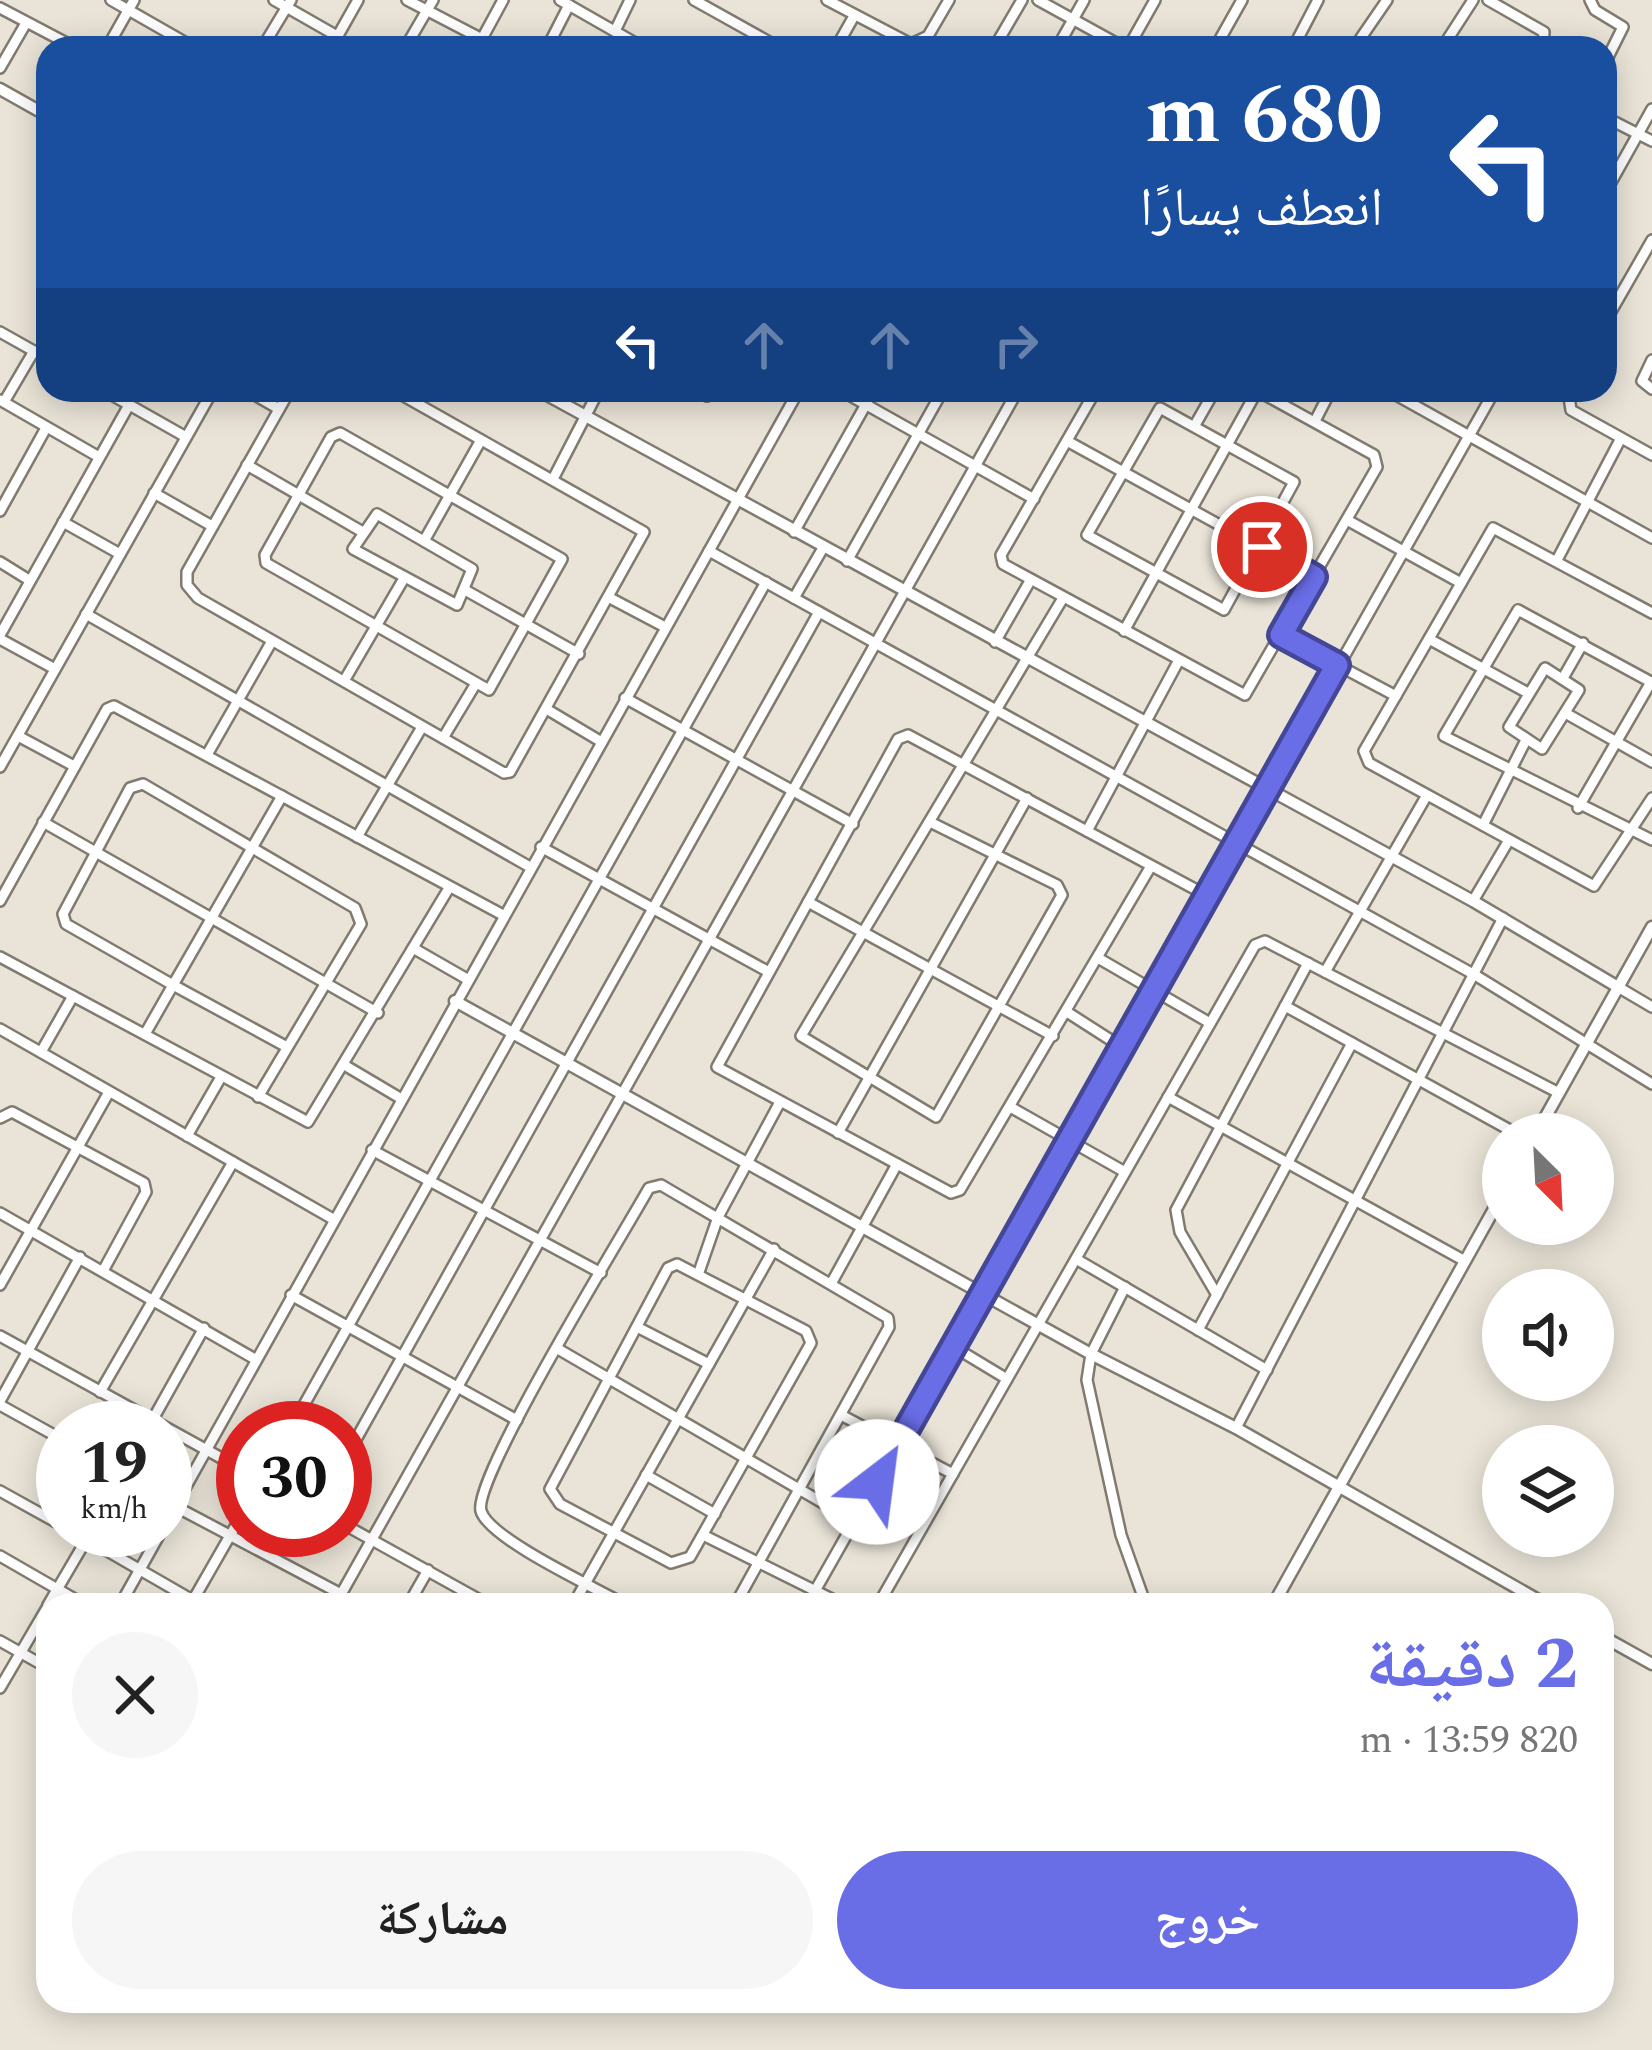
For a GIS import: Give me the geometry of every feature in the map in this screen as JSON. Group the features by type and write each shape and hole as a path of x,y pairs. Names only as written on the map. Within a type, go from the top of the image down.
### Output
{"street":[{"path":"111,0 131,5 177,36"},
{"path":"274,0 289,4 338,36 358,0"},
{"path":"407,0 430,5 471,36"},
{"path":"484,36 503,0"},
{"path":"615,31 630,0"},
{"path":"694,0 708,3 761,36"},
{"path":"826,0 904,36"},
{"path":"923,36 949,0"},
{"path":"1001,36 1022,0"},
{"path":"1038,0 1104,36"},
{"path":"1064,36 1084,0"},
{"path":"1133,36 1155,0"},
{"path":"1222,36 1242,0"},
{"path":"1302,36 1318,0"},
{"path":"1362,36 1388,0"},
{"path":"1450,36 1473,0"},
{"path":"1488,0 1544,36"},
{"path":"1590,0 1595,10 1623,27 1617,39"},
{"path":"552,36 565,3 624,36"},
{"path":"269,36 289,4"},
{"path":"114,36 131,5"},
{"path":"412,36 430,5"},
{"path":"0,8 52,36"},
{"path":"843,36 854,16"},
{"path":"0,68 26,23"},
{"path":"0,89 36,109"},
{"path":"1617,172 1652,109"},
{"path":"1617,123 1652,141"},
{"path":"1617,299 1652,240"},
{"path":"0,332 34,351 2,401 99,457"},
{"path":"1652,360 1642,381 1652,389"},
{"path":"124,402 186,437"},
{"path":"0,767 205,402"},
{"path":"266,402 279,409"},
{"path":"283,402 187,572 187,585 198,598 443,739 510,772 644,532 421,402"},
{"path":"560,402 1473,901 1652,1007"},
{"path":"553,479 593,402"},
{"path":"192,1471 792,402"},
{"path":"862,402 1034,500"},
{"path":"847,561 936,402"},
{"path":"342,1593 901,590 1011,402"},
{"path":"1089,402 1000,560 1030,581 1246,694 1377,460 1279,402"},
{"path":"1195,424 1208,402"},
{"path":"1124,631 1251,402"},
{"path":"1315,421 1325,402"},
{"path":"1411,402 1652,538"},
{"path":"814,1593 954,1348 1066,1139 1489,402"},
{"path":"1569,402 1570,410 1652,455"},
{"path":"794,532 866,404"},
{"path":"55,670 0,637 129,405"},
{"path":"1157,409 1195,424 1294,482 1224,610 1087,535 1157,409"},
{"path":"0,511 46,428"},
{"path":"340,433 450,492 562,559 493,688 475,685 266,563 265,554 331,437 340,433"},
{"path":"1557,560 1622,438"},
{"path":"424,541 481,440"},
{"path":"1067,441 1314,577"},
{"path":"247,465 361,530"},
{"path":"0,474 15,483"},
{"path":"154,493 212,526"},
{"path":"377,514 472,568 465,590 452,607 403,580 353,549 361,530 377,514"},
{"path":"1347,520 1461,583"},
{"path":"62,522 120,554"},
{"path":"1652,613 1493,528 1365,758 1594,886 1652,798"},
{"path":"794,598 823,548"},
{"path":"710,551 1475,975 1585,1046 1652,1082"},
{"path":"0,562 29,580"},
{"path":"344,681 403,580"},
{"path":"995,642 1030,581"},
{"path":"307,1401 766,582"},
{"path":"465,590 579,654"},
{"path":"610,598 665,627"},
{"path":"930,822 1057,885 1062,896 936,1117 801,1036 1063,598"},
{"path":"1578,808 1651,682 1518,610 1444,736 1578,808 1652,840"},
{"path":"372,1411 819,612"},
{"path":"86,614 530,867"},
{"path":"1281,635 1396,696"},
{"path":"1429,639 1528,694"},
{"path":"208,753 272,640"},
{"path":"1563,678 1583,643"},
{"path":"1087,832 1179,660"},
{"path":"1545,668 1580,690 1544,749 1509,727 1528,694 1545,668"},
{"path":"443,739 475,685"},
{"path":"625,698 853,824"},
{"path":"0,901 107,709 114,706 503,916"},
{"path":"548,710 600,741"},
{"path":"1567,714 1652,762"},
{"path":"357,837 422,727"},
{"path":"17,736 74,766"},
{"path":"1151,866 960,1190 951,1193 720,1071 716,1063 898,739 914,736 1206,895"},
{"path":"1483,826 1526,740"},
{"path":"258,1097 361,924 360,916 143,784 130,788 63,919 287,1047"},
{"path":"1325,972 1427,795"},
{"path":"145,1034 282,796"},
{"path":"838,1133 1027,799"},
{"path":"44,822 379,1012"},
{"path":"1473,901 1509,840"},
{"path":"541,847 769,972"},
{"path":"0,872 11,878"},
{"path":"0,957 308,1122 379,1012 449,888"},
{"path":"808,902 933,966 1053,1036"},
{"path":"1236,1427 1503,918"},
{"path":"1548,1113 1652,927"},
{"path":"885,1593 1260,942 1559,1093"},
{"path":"413,948 467,979"},
{"path":"1098,958 1210,1023"},
{"path":"1217,1295 1180,1232 1176,1210 1307,963"},
{"path":"41,1052 73,996"},
{"path":"455,1001 1091,1354 1236,1427 1526,1593"},
{"path":"1285,1006 1482,1115"},
{"path":"1067,1012 1120,1046"},
{"path":"0,1028 333,1220"},
{"path":"1198,1330 1352,1043"},
{"path":"346,1066 400,1097"},
{"path":"187,1136 221,1077"},
{"path":"0,1285 110,1092"},
{"path":"1168,1097 1466,1261"},
{"path":"699,1272 718,1217 780,1102"},
{"path":"1012,1108 1125,1172"},
{"path":"0,1118 12,1112 146,1186 103,1270"},
{"path":"372,1150 601,1273"},
{"path":"100,1392 233,1162"},
{"path":"832,1282 896,1164"},
{"path":"604,1593 509,1538 481,1511 482,1486 654,1185 882,1311 889,1327 741,1593"},
{"path":"0,1214 255,1359"},
{"path":"1281,1593 1482,1232"},
{"path":"580,1593 774,1249"},
{"path":"36,1424 0,1403 80,1257"},
{"path":"1076,1258 1267,1370"},
{"path":"672,1265 699,1272 746,1298 806,1331 811,1343 690,1557 671,1562 560,1504 550,1490 672,1265"},
{"path":"1125,1287 1091,1354 1089,1407 1121,1535 1142,1593"},
{"path":"291,1295 517,1420"},
{"path":"637,1327 710,1364"},
{"path":"163,1401 204,1328"},
{"path":"0,1336 114,1401"},
{"path":"954,1348 1007,1379"},
{"path":"558,1349 750,1456 854,1521"},
{"path":"841,1415 953,1474"},
{"path":"192,1444 216,1455"},
{"path":"646,1474 715,1514"},
{"path":"0,1491 36,1511"},
{"path":"704,1535 823,1593"},
{"path":"373,1540 468,1593"},
{"path":"0,1556 66,1593"},
{"path":"55,1593 76,1557"},
{"path":"123,1557 178,1593"},
{"path":"127,1593 147,1557"},
{"path":"199,1593 219,1557"},
{"path":"270,1557 339,1593"},
{"path":"415,1593 428,1570"},
{"path":"0,1688 36,1626"},
{"path":"0,1641 36,1661"},
{"path":"1614,1643 1652,1664"}],"route":[{"path":"877,1482 1337,665 1281,635 1314,577 1262,547"}]}
